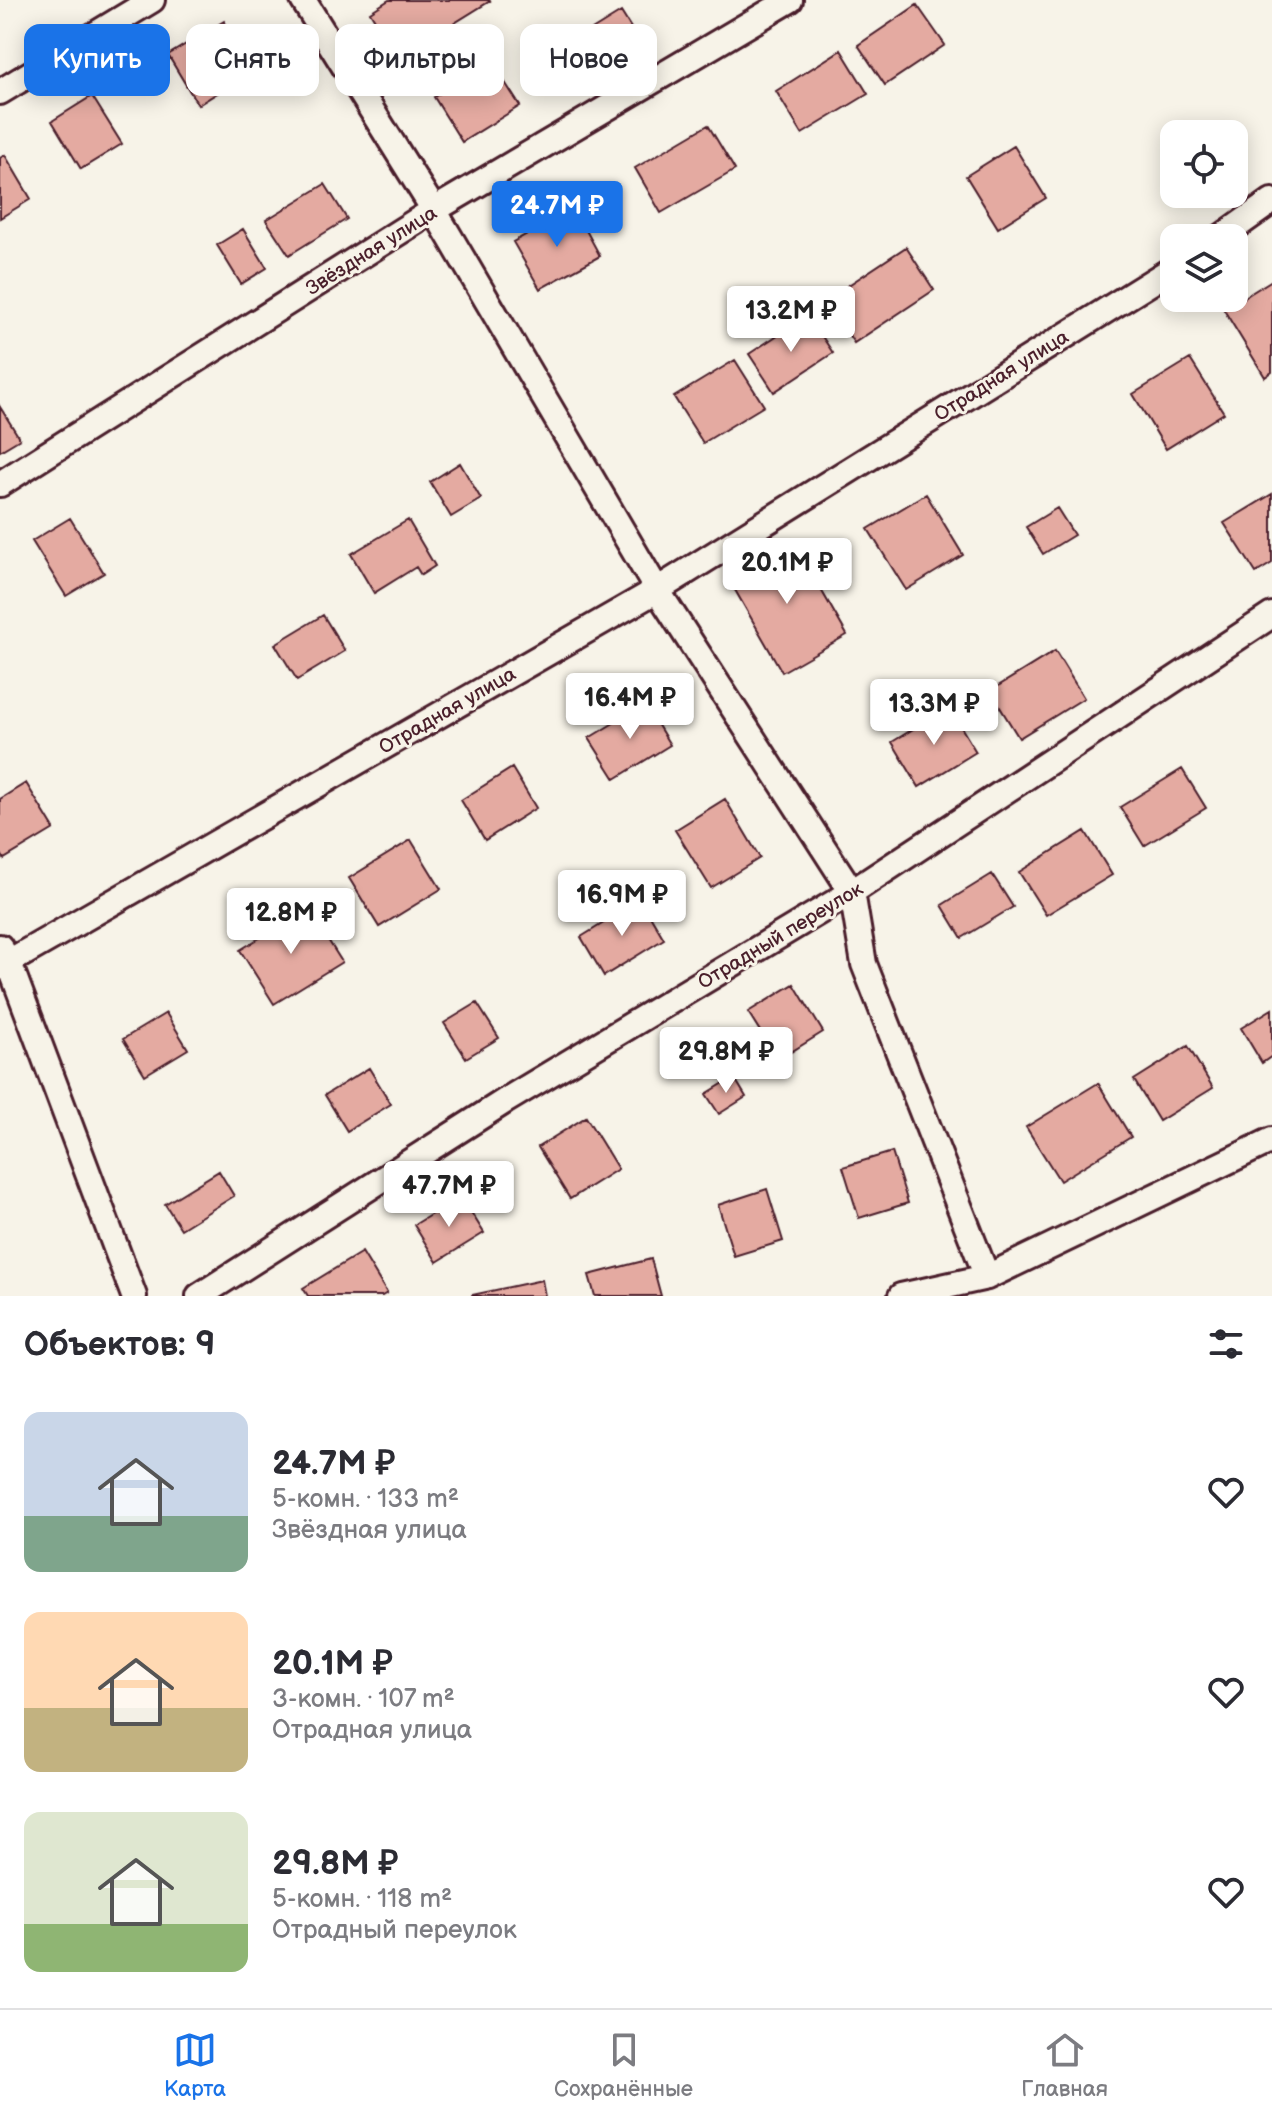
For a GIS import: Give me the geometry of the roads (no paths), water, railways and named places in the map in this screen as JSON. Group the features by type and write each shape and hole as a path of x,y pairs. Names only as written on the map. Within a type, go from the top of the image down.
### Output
{"street":[{"path":"0,92 152,0"},
{"path":"303,0 434,210 657,590 852,892 864,964 987,1277"},
{"name":"Звёздная улица","path":"0,484 434,210 790,0"},
{"path":"1240,224 1272,201"},
{"name":"Отрадная улица","path":"3,959 657,590 1160,277"},
{"name":"Отрадный переулок","path":"199,1296 505,1101 852,892 1272,615"},
{"path":"3,959 134,1296"},
{"path":"901,1296 987,1277 1272,1140"}]}
